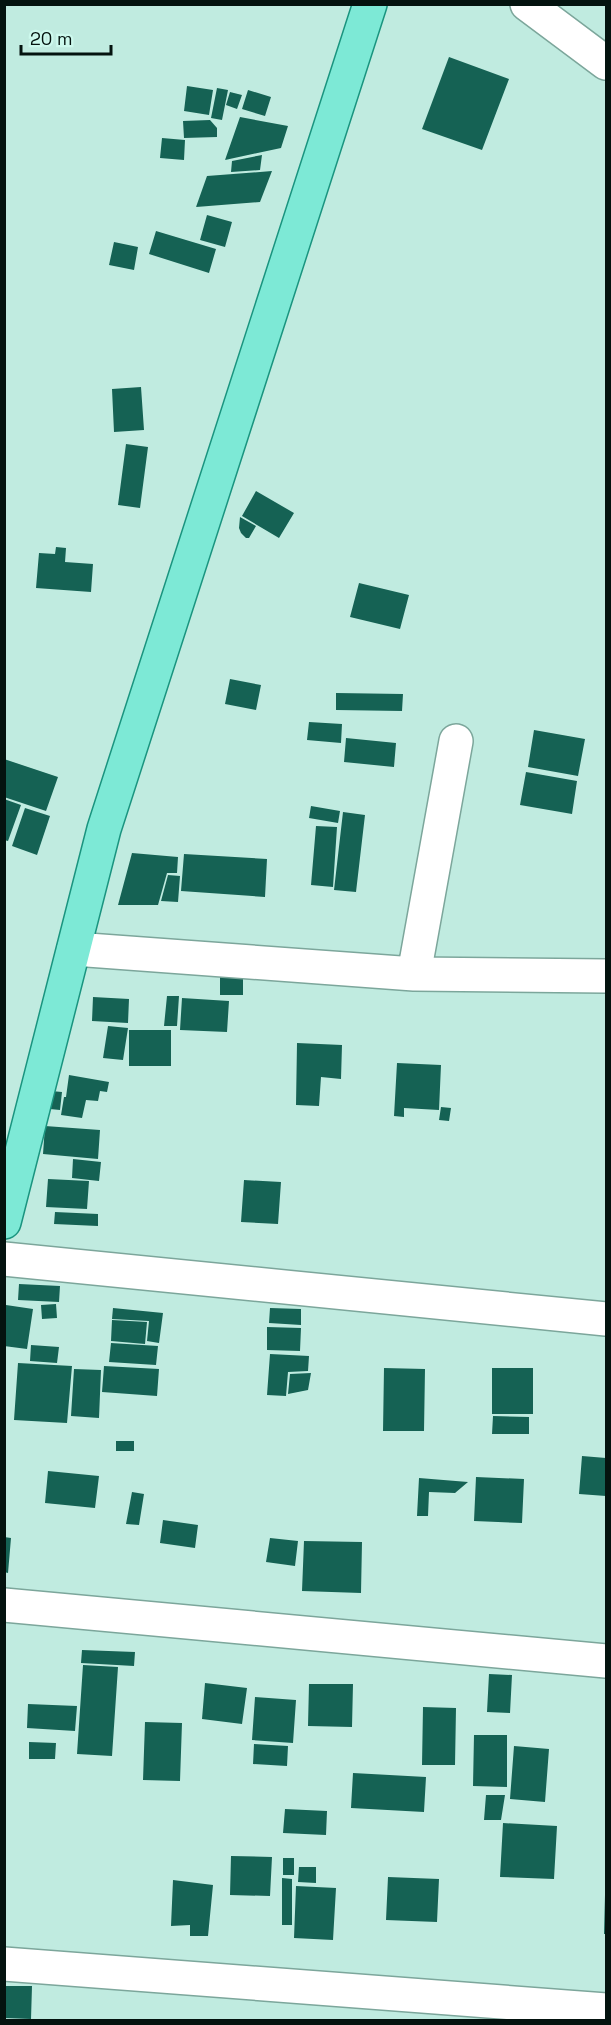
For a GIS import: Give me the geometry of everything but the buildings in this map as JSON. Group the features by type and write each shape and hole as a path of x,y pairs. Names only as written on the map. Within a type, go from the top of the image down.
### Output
{"main road":[{"path":"4,1222 104,829 370,4"}],"street":[{"path":"527,4 606,63"},
{"path":"414,974 456,741"},
{"path":"74,949 414,974 606,976"},
{"path":"4,1259 606,1319"},
{"path":"4,1605 606,1661"},
{"path":"4,1964 606,2010"}]}
